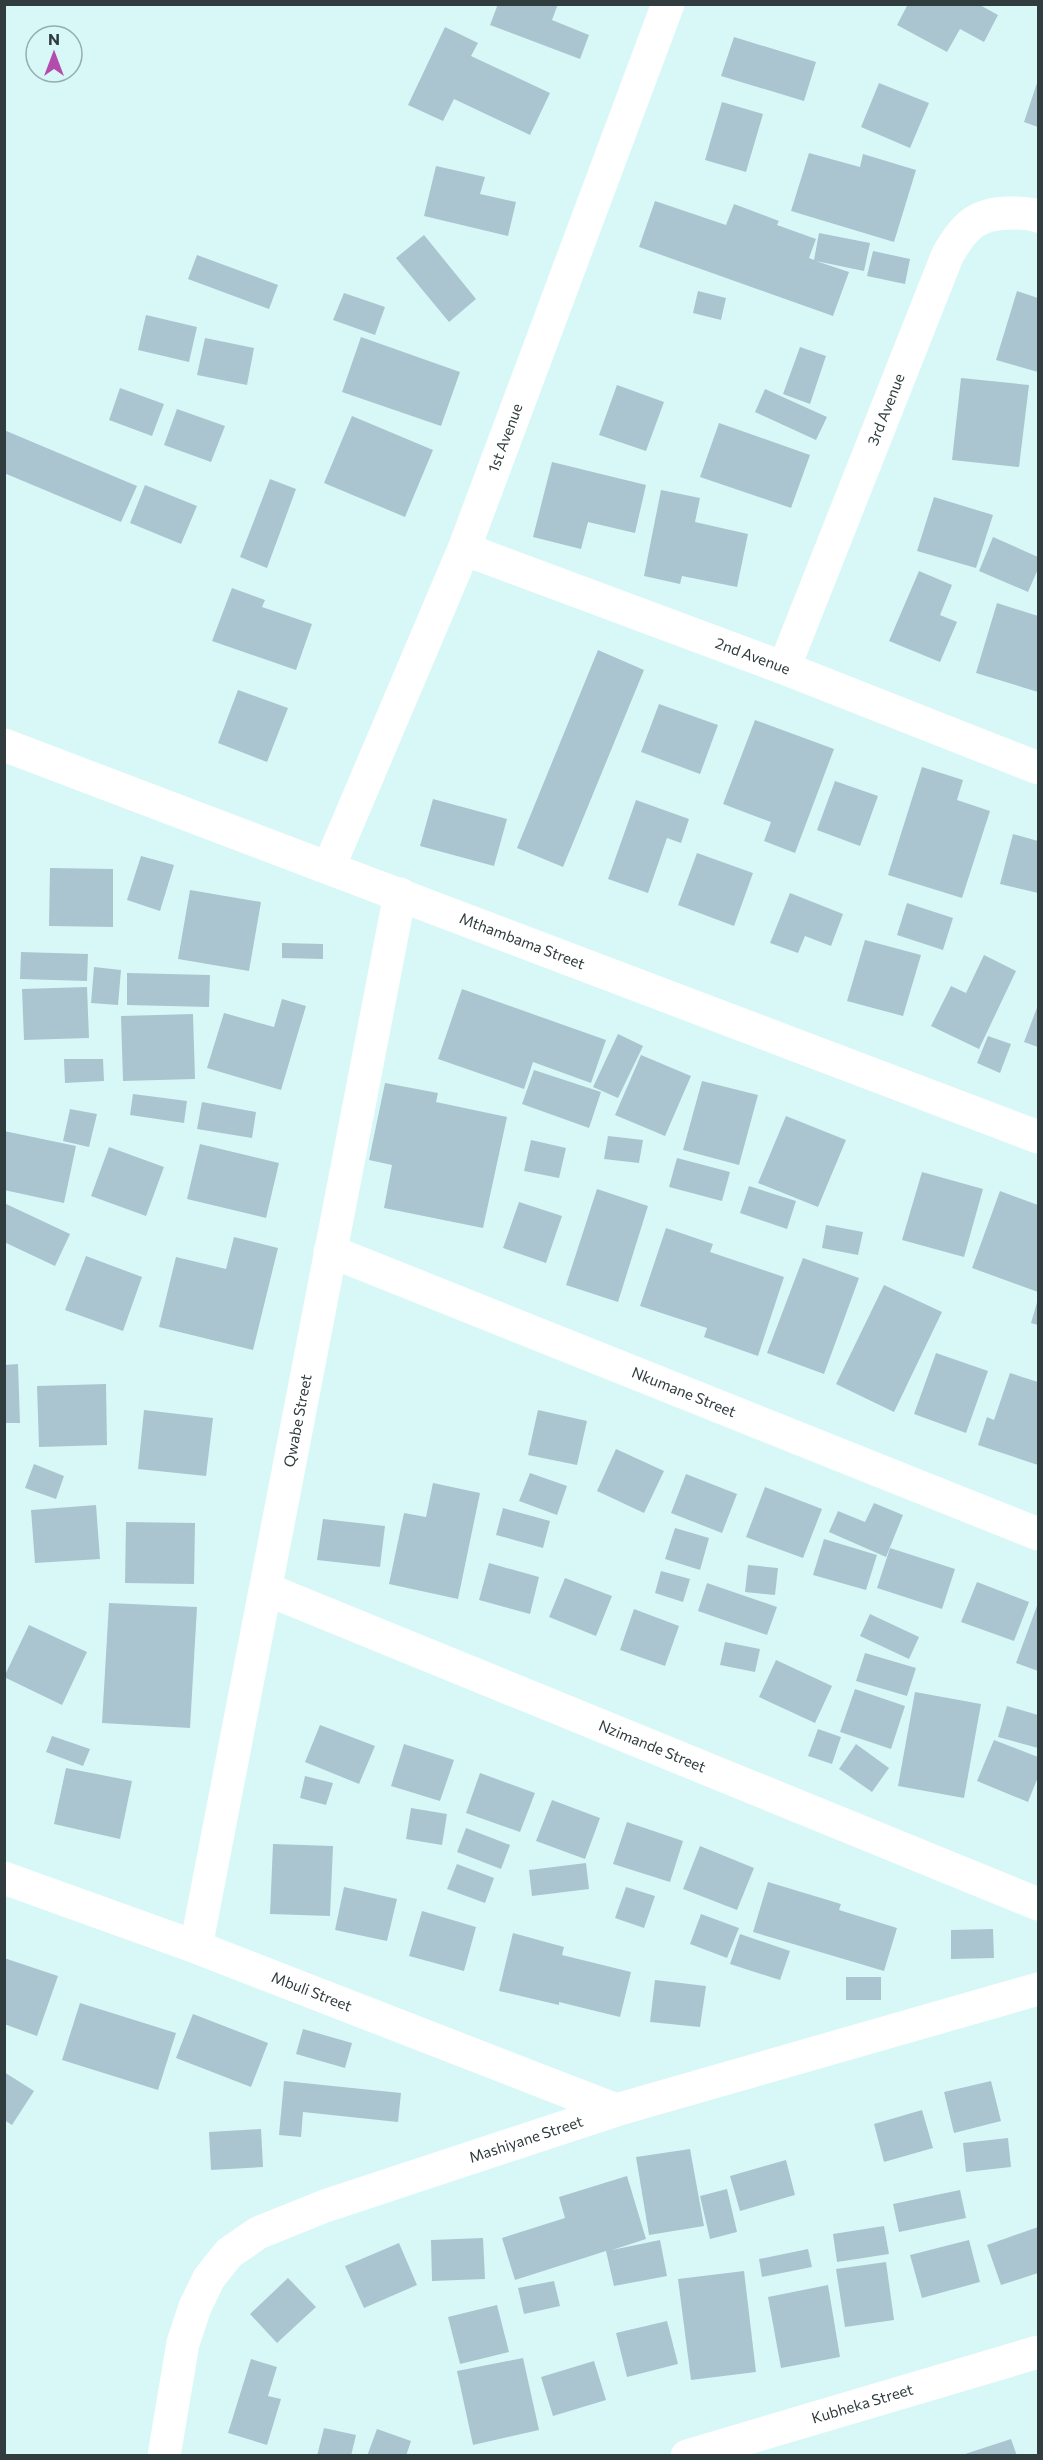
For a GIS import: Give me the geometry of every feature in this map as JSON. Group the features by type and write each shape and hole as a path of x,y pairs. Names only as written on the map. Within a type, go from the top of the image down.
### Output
{"street":[{"name":"1st Avenue","path":"329,867 464,549 668,4"},
{"name":"3rd Avenue","path":"784,668 948,254 961,232 977,218 1002,213 1031,213 1038,216"},
{"name":"2nd Avenue","path":"464,549 784,668 1038,768"},
{"name":"Mthambama Street","path":"4,745 1038,1137"},
{"name":"Qwabe Street","path":"196,1947 400,894"},
{"name":"Nkumane Street","path":"330,1251 1038,1534"},
{"name":"Nzimande Street","path":"266,1589 1038,1904"},
{"name":"Mbuli Street","path":"4,1878 196,1947 616,2110"},
{"name":"Mashiyane Street","path":"164,2456 183,2343 195,2307 209,2278 229,2253 258,2233 325,2206 616,2110 1038,1989"},
{"name":"Kubheka Street","path":"687,2456 1038,2352"}],"building":[{"path":"498,4 558,4 552,20 589,35 580,59 490,25"},
{"path":"908,4 978,4 998,15 984,42 960,29 947,52 897,25"},
{"path":"445,27 478,43 471,56 550,93 530,135 454,99 443,121 408,105"},
{"path":"734,37 816,62 804,101 721,76"},
{"path":"1038,80 1038,127 1024,122"},
{"path":"879,83 929,103 910,148 861,127"},
{"path":"722,102 763,114 746,172 705,160"},
{"path":"809,153 860,167 863,154 916,170 894,242 791,211"},
{"path":"436,166 485,177 480,194 516,202 508,236 424,216"},
{"path":"655,201 726,225 734,204 779,221 777,225 816,239 809,258 814,260 819,233 870,243 864,271 816,261 849,272 833,316 639,247"},
{"path":"424,235 476,299 449,322 396,258"},
{"path":"873,251 910,259 905,284 867,276"},
{"path":"197,255 278,285 269,309 188,279"},
{"path":"698,291 726,298 721,320 693,313"},
{"path":"1017,291 1038,298 1038,372 996,360"},
{"path":"344,293 385,307 375,335 333,320"},
{"path":"146,315 197,327 189,362 138,350"},
{"path":"361,337 460,372 441,426 342,392"},
{"path":"205,338 254,348 247,385 197,375"},
{"path":"800,347 826,356 810,404 783,394"},
{"path":"961,378 1029,385 1019,467 952,460"},
{"path":"617,385 664,402 646,451 599,435"},
{"path":"120,388 164,404 152,436 109,420"},
{"path":"765,389 827,417 816,440 755,412"},
{"path":"177,409 225,426 211,462 164,445"},
{"path":"352,416 433,450 405,517 324,483"},
{"path":"719,423 810,455 791,508 700,477"},
{"path":"4,430 137,486 121,522 4,473"},
{"path":"552,462 646,485 635,533 588,522 581,549 533,537"},
{"path":"270,479 296,489 267,568 240,557"},
{"path":"145,485 197,506 181,544 130,523"},
{"path":"661,490 700,498 695,522 748,534 737,587 682,576 680,584 644,576"},
{"path":"934,497 993,515 976,568 917,551"},
{"path":"993,537 1038,557 1038,569 1028,592 979,571"},
{"path":"919,571 952,585 940,615 957,622 940,662 889,641"},
{"path":"232,588 265,600 262,607 312,624 296,670 212,641"},
{"path":"997,603 1038,616 1038,692 976,673"},
{"path":"598,650 644,670 563,867 517,848"},
{"path":"238,690 288,708 267,762 218,743"},
{"path":"659,704 718,725 700,774 641,752"},
{"path":"755,720 834,749 795,853 764,841 771,822 723,804"},
{"path":"922,767 963,780 957,800 990,811 962,898 888,875"},
{"path":"835,781 878,796 860,846 817,830"},
{"path":"433,799 507,819 494,866 420,846"},
{"path":"636,800 689,819 681,843 667,838 648,893 608,879"},
{"path":"1013,834 1038,841 1038,893 1000,884"},
{"path":"697,853 753,873 734,926 678,905"},
{"path":"141,856 174,865 160,911 127,900"},
{"path":"50,868 113,869 113,927 49,926"},
{"path":"190,890 261,902 249,971 178,959"},
{"path":"790,893 843,914 831,946 805,936 798,953 770,943"},
{"path":"907,903 953,918 943,950 897,935"},
{"path":"865,940 921,955 903,1016 847,1001"},
{"path":"282,943 323,944 323,959 282,958"},
{"path":"21,952 88,954 87,981 20,979"},
{"path":"984,955 1016,971 979,1049 931,1026 951,986 966,993"},
{"path":"94,967 121,970 118,1005 91,1003"},
{"path":"127,973 210,975 209,1007 127,1005"},
{"path":"87,987 89,1038 24,1040 22,989"},
{"path":"462,989 606,1040 591,1083 533,1062 524,1089 438,1059"},
{"path":"282,999 306,1006 281,1090 207,1068 224,1013 274,1027"},
{"path":"1038,1005 1038,1047 1024,1042"},
{"path":"193,1014 195,1079 123,1081 121,1016"},
{"path":"618,1034 643,1046 618,1098 593,1087"},
{"path":"988,1036 1011,1044 1000,1073 977,1063"},
{"path":"641,1055 691,1076 665,1136 615,1115"},
{"path":"64,1059 103,1059 104,1081 65,1083"},
{"path":"534,1070 601,1092 589,1128 522,1104"},
{"path":"702,1081 758,1095 739,1165 683,1150"},
{"path":"385,1083 438,1093 436,1102 507,1117 483,1228 384,1208 392,1165 369,1160"},
{"path":"133,1094 187,1101 184,1123 130,1115"},
{"path":"202,1102 256,1112 252,1138 197,1129"},
{"path":"70,1109 97,1114 89,1147 63,1141"},
{"path":"786,1116 846,1140 818,1207 758,1183"},
{"path":"4,1131 76,1146 64,1203 4,1190"},
{"path":"608,1136 643,1140 639,1163 604,1159"},
{"path":"531,1140 566,1148 559,1178 524,1171"},
{"path":"200,1144 279,1163 266,1218 187,1199"},
{"path":"109,1147 164,1167 146,1216 91,1196"},
{"path":"677,1158 730,1172 722,1201 669,1187"},
{"path":"922,1172 983,1189 964,1257 902,1240"},
{"path":"749,1186 796,1201 787,1229 740,1213"},
{"path":"597,1189 648,1206 618,1302 566,1285"},
{"path":"1000,1191 1038,1205 1038,1292 972,1268"},
{"path":"519,1202 562,1216 546,1263 503,1248"},
{"path":"4,1203 70,1234 55,1266 4,1242"},
{"path":"826,1225 863,1232 858,1255 822,1248"},
{"path":"666,1228 713,1244 710,1252 784,1277 758,1356 704,1337 707,1328 640,1306"},
{"path":"234,1237 278,1248 253,1350 159,1327 176,1257 226,1269"},
{"path":"86,1256 142,1277 123,1331 65,1310"},
{"path":"803,1258 859,1278 824,1374 767,1353"},
{"path":"884,1285 942,1312 894,1412 836,1384"},
{"path":"1038,1299 1038,1325 1031,1323"},
{"path":"936,1353 988,1371 966,1433 914,1414"},
{"path":"18,1364 20,1423 4,1423 4,1365"},
{"path":"1010,1373 1038,1382 1038,1465 978,1445 987,1417 994,1420"},
{"path":"106,1384 107,1445 39,1447 37,1386"},
{"path":"144,1410 213,1418 206,1476 138,1469"},
{"path":"538,1410 587,1421 577,1465 528,1455"},
{"path":"616,1449 664,1471 644,1513 597,1491"},
{"path":"34,1464 64,1476 56,1499 25,1488"},
{"path":"530,1473 567,1486 557,1515 519,1501"},
{"path":"686,1474 737,1494 722,1533 671,1513"},
{"path":"433,1483 480,1493 458,1599 389,1584 404,1513 426,1517"},
{"path":"765,1487 822,1509 803,1558 746,1537"},
{"path":"874,1503 903,1515 886,1557 829,1532 838,1511 865,1522"},
{"path":"96,1505 100,1559 35,1563 31,1510"},
{"path":"503,1508 550,1521 543,1548 496,1535"},
{"path":"323,1519 385,1526 380,1567 317,1560"},
{"path":"126,1522 195,1523 194,1584 125,1583"},
{"path":"675,1528 709,1538 700,1570 665,1559"},
{"path":"824,1539 877,1555 866,1590 813,1575"},
{"path":"890,1548 955,1569 942,1609 877,1588"},
{"path":"489,1563 539,1577 530,1614 479,1600"},
{"path":"748,1565 778,1568 775,1595 745,1592"},
{"path":"661,1571 690,1579 683,1602 655,1593"},
{"path":"565,1578 612,1596 596,1636 549,1617"},
{"path":"977,1582 1029,1602 1014,1641 961,1622"},
{"path":"707,1583 777,1607 767,1635 698,1611"},
{"path":"109,1603 197,1607 190,1728 102,1723"},
{"path":"1038,1603 1038,1671 1016,1663"},
{"path":"634,1609 679,1626 665,1666 620,1650"},
{"path":"870,1614 919,1637 909,1659 860,1636"},
{"path":"29,1625 87,1652 62,1705 4,1677"},
{"path":"725,1642 760,1649 755,1672 720,1665"},
{"path":"865,1653 916,1668 907,1696 856,1681"},
{"path":"776,1660 832,1686 815,1723 759,1697"},
{"path":"855,1689 905,1706 891,1749 840,1732"},
{"path":"915,1692 981,1704 964,1798 898,1786"},
{"path":"1007,1706 1038,1715 1038,1748 998,1737"},
{"path":"320,1725 375,1746 359,1784 305,1762"},
{"path":"818,1729 841,1737 832,1764 808,1756"},
{"path":"52,1736 90,1749 83,1766 46,1752"},
{"path":"994,1740 1038,1757 1038,1777 1028,1802 977,1781"},
{"path":"404,1744 454,1760 440,1801 391,1786"},
{"path":"856,1744 889,1768 872,1792 839,1769"},
{"path":"66,1768 132,1781 120,1839 54,1824"},
{"path":"480,1773 535,1793 520,1832 466,1813"},
{"path":"305,1776 333,1783 326,1805 300,1798"},
{"path":"552,1800 600,1818 585,1859 536,1841"},
{"path":"411,1808 447,1814 442,1845 406,1839"},
{"path":"627,1822 683,1841 670,1882 613,1864"},
{"path":"466,1828 510,1845 501,1869 457,1852"},
{"path":"273,1844 333,1846 330,1916 270,1914"},
{"path":"700,1846 754,1868 737,1910 683,1889"},
{"path":"586,1863 589,1889 532,1896 529,1870"},
{"path":"457,1864 494,1878 485,1903 447,1889"},
{"path":"768,1882 841,1904 839,1910 897,1928 884,1971 753,1932"},
{"path":"344,1887 397,1899 387,1941 335,1930"},
{"path":"626,1887 655,1896 644,1928 615,1918"},
{"path":"422,1911 476,1927 464,1971 409,1956"},
{"path":"701,1914 739,1928 727,1958 690,1944"},
{"path":"993,1929 994,1958 951,1959 951,1930"},
{"path":"513,1933 564,1947 562,1955 631,1972 620,2017 559,2002 559,2005 499,1991"},
{"path":"740,1934 790,1951 780,1980 730,1964"},
{"path":"4,1958 58,1976 37,2036 4,2024"},
{"path":"846,1977 881,1977 881,2000 846,2000"},
{"path":"655,1980 706,1986 700,2027 650,2022"},
{"path":"80,2003 176,2033 158,2090 62,2060"},
{"path":"193,2014 268,2043 251,2087 176,2058"},
{"path":"303,2029 352,2043 345,2068 296,2054"},
{"path":"4,2072 34,2091 12,2125 4,2120"},
{"path":"284,2081 401,2093 398,2122 303,2112 301,2137 279,2135"},
{"path":"991,2081 1001,2121 954,2133 944,2092"},
{"path":"922,2110 933,2148 884,2162 874,2124"},
{"path":"261,2129 263,2167 211,2170 209,2132"},
{"path":"1008,2138 1011,2167 966,2172 963,2143"},
{"path":"690,2149 704,2226 649,2235 636,2157"},
{"path":"786,2160 795,2195 740,2211 730,2176"},
{"path":"627,2176 646,2239 612,2250 660,2240 667,2276 614,2286 606,2251 515,2280 502,2238 565,2218 559,2197"},
{"path":"727,2189 737,2232 710,2239 700,2196"},
{"path":"960,2190 966,2218 899,2232 893,2204"},
{"path":"884,2226 889,2254 837,2262 833,2234"},
{"path":"1038,2227 1038,2273 1001,2285 987,2245"},
{"path":"483,2238 485,2279 432,2281 431,2240"},
{"path":"969,2240 980,2282 922,2298 910,2255"},
{"path":"399,2243 417,2285 364,2308 345,2266"},
{"path":"808,2249 812,2267 762,2277 759,2259"},
{"path":"886,2262 894,2320 845,2327 836,2269"},
{"path":"744,2271 756,2372 691,2380 678,2279"},
{"path":"288,2278 316,2307 277,2343 250,2314"},
{"path":"554,2281 560,2306 524,2314 518,2288"},
{"path":"828,2285 840,2357 781,2368 768,2297"},
{"path":"497,2305 509,2352 460,2364 448,2317"},
{"path":"667,2321 678,2364 627,2377 616,2333"},
{"path":"523,2358 539,2430 473,2445 457,2371"},
{"path":"251,2359 277,2367 268,2396 281,2399 267,2445 228,2433"},
{"path":"594,2361 606,2400 553,2416 541,2377"},
{"path":"324,2428 356,2435 351,2456 317,2456"},
{"path":"377,2429 411,2441 406,2456 367,2456"},
{"path":"1011,2439 1017,2456 962,2456 962,2455"}]}
